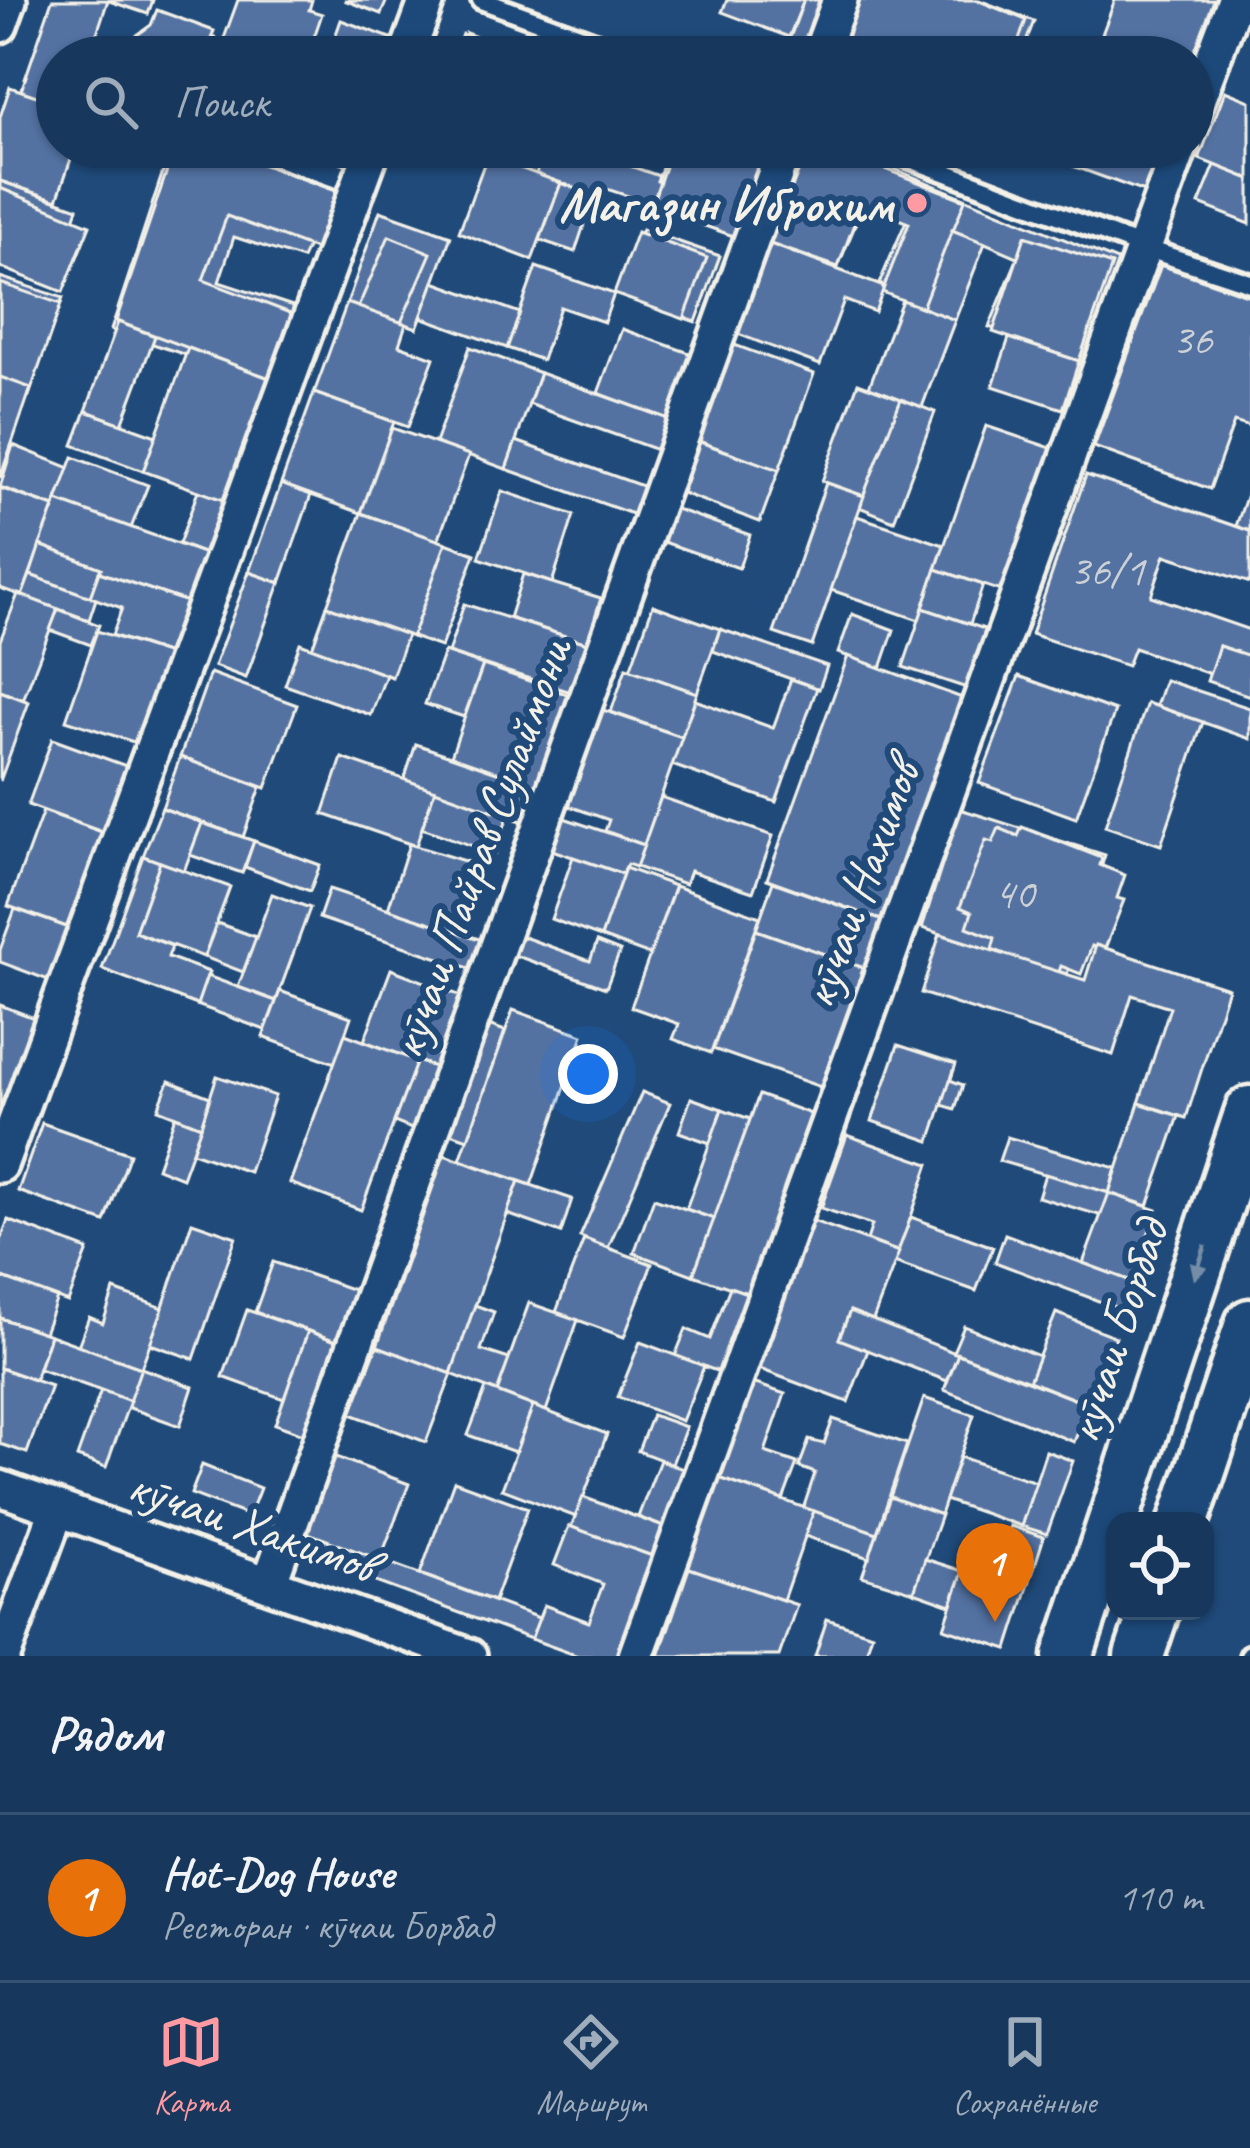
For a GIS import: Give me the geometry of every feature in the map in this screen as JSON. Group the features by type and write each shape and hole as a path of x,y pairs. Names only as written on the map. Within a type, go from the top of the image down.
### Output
{"main road":[{"name":"кӯчаи Борбад","path":"1068,1656 1250,1111"},
{"path":"1187,1512 1250,1324"},
{"path":"1139,1656 1151,1620"}],"street":[{"path":"0,25 9,0"},
{"path":"414,36 427,0"},
{"path":"827,36 840,0"},
{"path":"1214,54 1234,0"},
{"path":"0,1165 365,168"},
{"name":"кӯчаи Пайрав Сулаймони","path":"269,1584 777,168"},
{"name":"кӯчаи Нахимов","path":"636,1656 1172,168"},
{"name":"кӯчаи Хакимов","path":"0,1488 469,1656"},
{"path":"3,1656 57,1510"}],"lane":[{"path":"481,0 579,36"},
{"path":"934,168 1250,283"}],"building":[{"path":"52,0 108,0 96,36 40,36"},
{"path":"106,0 153,0 148,14"},
{"path":"238,0 312,0 309,10 322,14 314,36 225,36"},
{"path":"344,0 387,0 381,14"},
{"path":"727,0 804,0 789,36 722,12"},
{"path":"804,0 824,0 809,36 791,36"},
{"path":"858,0 959,0 970,4 979,0 1034,21 1028,36 844,36"},
{"path":"860,0 977,0 1026,20 1020,36 847,36"},
{"path":"1115,0 1223,0 1209,36 1101,36"},
{"path":"157,10 214,31 212,36 137,36 151,25"},
{"path":"341,20 385,36 335,36"},
{"path":"36,47 36,96 21,91"},
{"path":"10,87 36,96 36,168 68,168 57,200 0,181 0,117"},
{"path":"1225,91 1250,101 1250,179 1214,165 1214,120"},
{"path":"1214,167 1250,179 1250,224 1199,204"},
{"path":"164,168 278,168 335,188 302,259 234,237 219,282 302,309 276,385 111,330"},
{"path":"168,168 272,168 350,196 328,254 227,216 203,280 298,316 275,380 116,321"},
{"path":"483,168 520,168 561,183 532,260 459,232"},
{"path":"538,168 636,168 662,177 652,204 598,186 594,195 536,174"},
{"path":"662,168 752,168 735,211 657,181"},
{"path":"665,168 764,168 739,238 651,207"},
{"path":"795,168 892,168 1132,267 1090,369 989,327 1018,257 983,242 953,313 879,284 906,221 864,204 837,269 766,240"},
{"path":"800,168 882,168 965,200 922,308 882,292 909,223 861,205 838,267 770,244"},
{"path":"1078,168 1165,168 1155,196"},
{"path":"0,181 78,208 56,271 0,252"},
{"path":"561,183 594,195 575,252 540,240"},
{"path":"0,188 90,225 63,292 0,267"},
{"path":"380,211 451,236 417,328 347,303"},
{"path":"642,229 720,256 696,322 619,295"},
{"path":"952,230 985,243 955,320 922,308"},
{"path":"637,232 707,258 684,319 614,294"},
{"path":"389,236 431,253 396,334 354,317"},
{"path":"1025,236 1112,265 1079,361 993,332"},
{"path":"770,244 884,287 875,312 844,300 820,365 735,333"},
{"path":"1161,265 1250,296 1250,427 1234,422 1210,489 1094,447"},
{"path":"536,267 614,294 604,322 560,307 542,360 507,348"},
{"path":"0,277 63,298 31,388 0,377"},
{"path":"434,282 520,313 507,348 421,317"},
{"path":"0,283 61,304 29,396 0,386"},
{"path":"902,300 955,320 922,407 869,387"},
{"path":"347,303 406,324 399,345 434,358 408,427 314,393"},
{"path":"118,322 155,336 122,424 86,411"},
{"path":"622,329 695,355 671,420 598,393"},
{"path":"1009,338 1079,361 1063,409 993,386"},
{"path":"729,343 814,374 779,470 693,439"},
{"path":"470,347 540,373 506,469 435,443"},
{"path":"188,348 280,382 234,504 143,471"},
{"path":"540,373 671,420 660,451 529,404"},
{"path":"0,377 31,388 0,478"},
{"path":"858,383 901,399 864,496 822,481"},
{"path":"314,393 394,422 361,513 281,484"},
{"path":"901,399 935,412 894,521 859,507"},
{"path":"86,411 156,436 143,471 73,445"},
{"path":"986,426 1063,452 1013,595 936,569"},
{"path":"392,428 469,455 438,541 361,513"},
{"path":"516,441 645,487 635,515 506,469"},
{"path":"700,442 779,470 760,522 682,493"},
{"path":"13,445 70,468 54,507 0,487"},
{"path":"73,457 148,485 131,528 57,501"},
{"path":"1086,475 1250,531 1250,583 1165,555 1151,596 1250,630 1250,657 1219,646 1210,674 1134,648 1127,666 1031,634"},
{"path":"826,483 864,496 812,646 774,633"},
{"path":"281,484 311,495 280,583 249,572"},
{"path":"1250,486 1250,531 1236,526"},
{"path":"0,488 54,507 22,596 0,588"},
{"path":"198,491 234,504 215,558 179,544"},
{"path":"502,491 574,515 552,583 479,558"},
{"path":"57,501 211,556 193,604 99,572 101,568 40,545"},
{"path":"670,507 750,535 739,568 658,540"},
{"path":"361,513 446,543 412,637 327,606"},
{"path":"857,516 944,545 919,620 831,590"},
{"path":"446,543 475,554 441,647 412,637"},
{"path":"40,545 101,568 90,597 30,575"},
{"path":"936,569 983,585 970,624 923,608"},
{"path":"99,572 193,604 175,656 112,635 122,608 90,597"},
{"path":"249,572 280,583 246,678 214,666"},
{"path":"523,574 601,598 587,643 509,618"},
{"path":"30,575 96,599 89,620 22,596"},
{"path":"18,594 58,609 23,700 0,691 0,641"},
{"path":"464,604 587,643 571,692 448,653"},
{"path":"653,605 720,629 697,693 630,670"},
{"path":"327,606 407,635 392,677 312,648"},
{"path":"923,608 996,633 976,691 903,667"},
{"path":"58,609 99,625 91,645 50,630"},
{"path":"852,614 894,630 881,668 838,653"},
{"path":"720,629 827,666 819,689 713,651"},
{"path":"97,631 175,656 146,746 66,720"},
{"path":"300,643 386,675 371,715 285,685"},
{"path":"1219,646 1250,656 1250,696 1207,681"},
{"path":"444,652 483,665 464,717 425,704"},
{"path":"848,656 973,702 892,924 767,879"},
{"path":"483,665 569,695 537,786 451,756"},
{"path":"626,668 697,693 682,737 611,712"},
{"path":"210,673 297,705 266,788 180,757"},
{"path":"1019,676 1115,711 1076,818 979,783"},
{"path":"791,679 817,688 776,802 672,765 695,700 773,728"},
{"path":"1165,680 1250,708 1250,739 1156,706"},
{"path":"0,691 29,702 0,781"},
{"path":"1147,703 1203,722 1161,845 1105,826"},
{"path":"603,710 682,737 644,845 605,831 609,820 569,806"},
{"path":"52,739 137,770 113,836 28,805"},
{"path":"416,744 537,786 524,822 404,780"},
{"path":"180,757 261,787 243,837 162,808"},
{"path":"342,758 435,790 416,846 323,814"},
{"path":"435,790 508,816 495,854 422,828"},
{"path":"661,797 773,836 753,892 690,871 685,884 636,867"},
{"path":"162,808 202,823 184,871 143,856"},
{"path":"960,809 1105,855 1067,974 922,928"},
{"path":"43,811 113,836 78,931 8,906"},
{"path":"561,817 644,845 636,867 627,864 623,874 549,849"},
{"path":"202,823 254,841 242,873 190,855"},
{"path":"1022,827 1102,858 1100,865 1125,875 1117,898 1124,900 1104,951 1092,946 1081,974 1061,966 1058,975 992,949 995,938 967,927 972,912 960,907 986,840 993,842 999,828 1018,836"},
{"path":"254,841 320,865 310,891 245,867"},
{"path":"409,844 484,867 462,934 388,909"},
{"path":"143,856 160,862 135,932 172,946 168,957 209,972 197,1005 102,969"},
{"path":"573,857 623,874 601,937 551,919"},
{"path":"160,862 230,887 204,957 135,932"},
{"path":"625,868 675,886 650,955 601,937"},
{"path":"773,882 892,924 875,972 756,930"},
{"path":"675,886 760,917 711,1053 673,1039 679,1024 631,1007"},
{"path":"329,889 482,940 472,969 319,918"},
{"path":"272,894 310,908 276,1001 238,987"},
{"path":"15,909 78,931 59,984 0,962"},
{"path":"217,923 256,937 243,972 204,957"},
{"path":"756,930 875,972 832,1091 713,1049"},
{"path":"940,934 1085,980 1096,945 1228,988 1186,1118 1139,1103 1170,1007 1132,995 1113,1055 921,993"},
{"path":"521,936 590,961 597,942 620,951 606,988 514,955"},
{"path":"391,969 464,997 437,1068 364,1041"},
{"path":"207,976 276,1001 265,1030 197,1005"},
{"path":"280,991 351,1017 335,1063 263,1037"},
{"path":"0,1005 42,1021 10,1110 0,1107"},
{"path":"513,1010 583,1035 531,1185 460,1160"},
{"path":"483,1023 505,1031 468,1139 445,1131"},
{"path":"345,1034 417,1061 361,1210 290,1183"},
{"path":"898,1045 956,1064 930,1141 872,1121"},
{"path":"417,1061 437,1068 414,1130 394,1122"},
{"path":"217,1076 275,1096 249,1172 192,1152"},
{"path":"950,1080 963,1085 955,1109 942,1105"},
{"path":"169,1081 210,1097 201,1126 158,1109"},
{"path":"642,1092 670,1103 608,1248 580,1237"},
{"path":"759,1095 819,1117 755,1296 693,1275"},
{"path":"691,1098 722,1109 710,1143 679,1132"},
{"path":"1139,1103 1179,1116 1148,1206 1109,1193"},
{"path":"722,1109 750,1119 714,1219 686,1209"},
{"path":"175,1116 201,1126 182,1178 157,1168"},
{"path":"42,1123 130,1154 105,1222 18,1191"},
{"path":"847,1135 929,1164 899,1252 867,1240 872,1225 821,1208"},
{"path":"1007,1137 1116,1168 1109,1193 999,1161"},
{"path":"444,1155 519,1181 451,1374 377,1346"},
{"path":"1045,1174 1109,1193 1102,1216 1038,1197"},
{"path":"519,1181 572,1199 561,1233 507,1214"},
{"path":"1109,1193 1157,1210 1131,1281 1083,1263"},
{"path":"654,1198 714,1219 693,1275 634,1253"},
{"path":"911,1217 993,1247 976,1291 894,1262"},
{"path":"8,1220 88,1250 68,1302 0,1277 0,1241"},
{"path":"813,1221 899,1252 873,1320 850,1311 839,1339 868,1350 848,1402 757,1368"},
{"path":"192,1222 236,1237 194,1359 150,1344"},
{"path":"1005,1234 1131,1281 1120,1309 995,1262"},
{"path":"584,1239 652,1264 624,1337 556,1312"},
{"path":"273,1262 354,1290 336,1341 255,1312"},
{"path":"0,1277 57,1298 44,1333 0,1318"},
{"path":"730,1287 755,1296 725,1374 675,1356 686,1329 710,1339"},
{"path":"114,1290 163,1308 141,1368 78,1346 89,1317 103,1323"},
{"path":"529,1303 578,1320 546,1411 497,1392"},
{"path":"475,1305 494,1312 481,1350 509,1359 497,1392 451,1374"},
{"path":"247,1310 308,1331 284,1399 223,1377"},
{"path":"850,1311 958,1354 947,1381 839,1339"},
{"path":"1056,1313 1116,1337 1089,1405 1029,1381"},
{"path":"0,1318 50,1335 35,1380 0,1368"},
{"path":"964,1326 1039,1356 1029,1381 953,1352"},
{"path":"308,1331 336,1341 303,1434 275,1424"},
{"path":"50,1335 141,1368 130,1401 39,1369"},
{"path":"640,1342 704,1366 682,1421 618,1397"},
{"path":"377,1346 452,1374 426,1442 351,1414"},
{"path":"958,1354 1089,1405 1074,1442 944,1390"},
{"path":"0,1368 51,1386 27,1453 0,1444"},
{"path":"141,1368 193,1387 180,1426 127,1407"},
{"path":"750,1382 785,1394 765,1452 797,1463 783,1500 716,1477"},
{"path":"486,1388 533,1406 515,1452 468,1435"},
{"path":"101,1390 130,1401 106,1467 77,1457"},
{"path":"924,1398 974,1415 940,1515 890,1497"},
{"path":"533,1406 607,1434 576,1517 502,1489"},
{"path":"652,1415 686,1427 672,1464 638,1451"},
{"path":"833,1419 907,1444 877,1533 803,1509 815,1473 799,1467 809,1440 824,1444"},
{"path":"1046,1451 1073,1461 1047,1534 1021,1526"},
{"path":"331,1455 409,1484 380,1560 302,1531"},
{"path":"960,1457 1036,1482 1021,1526 945,1500"},
{"path":"660,1460 688,1471 666,1528 638,1517"},
{"path":"202,1465 260,1488 249,1516 191,1494"},
{"path":"716,1477 814,1511 783,1600 686,1567"},
{"path":"454,1481 528,1508 494,1601 420,1574"},
{"path":"583,1497 666,1528 655,1557 571,1527"},
{"path":"890,1497 941,1515 914,1592 862,1576"},
{"path":"814,1511 877,1533 869,1558 805,1536"},
{"path":"569,1526 655,1557 619,1656 578,1656 531,1639 544,1605 589,1622 603,1584 554,1565"},
{"path":"1010,1526 1044,1537 1008,1649 944,1628 963,1571 992,1581"},
{"path":"302,1531 539,1618 531,1639 294,1552"},
{"path":"925,1559 963,1571 951,1605 914,1592"},
{"path":"689,1568 797,1605 779,1656 659,1656"},
{"path":"827,1619 872,1634 865,1656 815,1656"}],"place":[{"name":"Магазин Иброхим","path":"917,203"},
{"name":"Hot-Dog House","path":"995,1622"}]}
